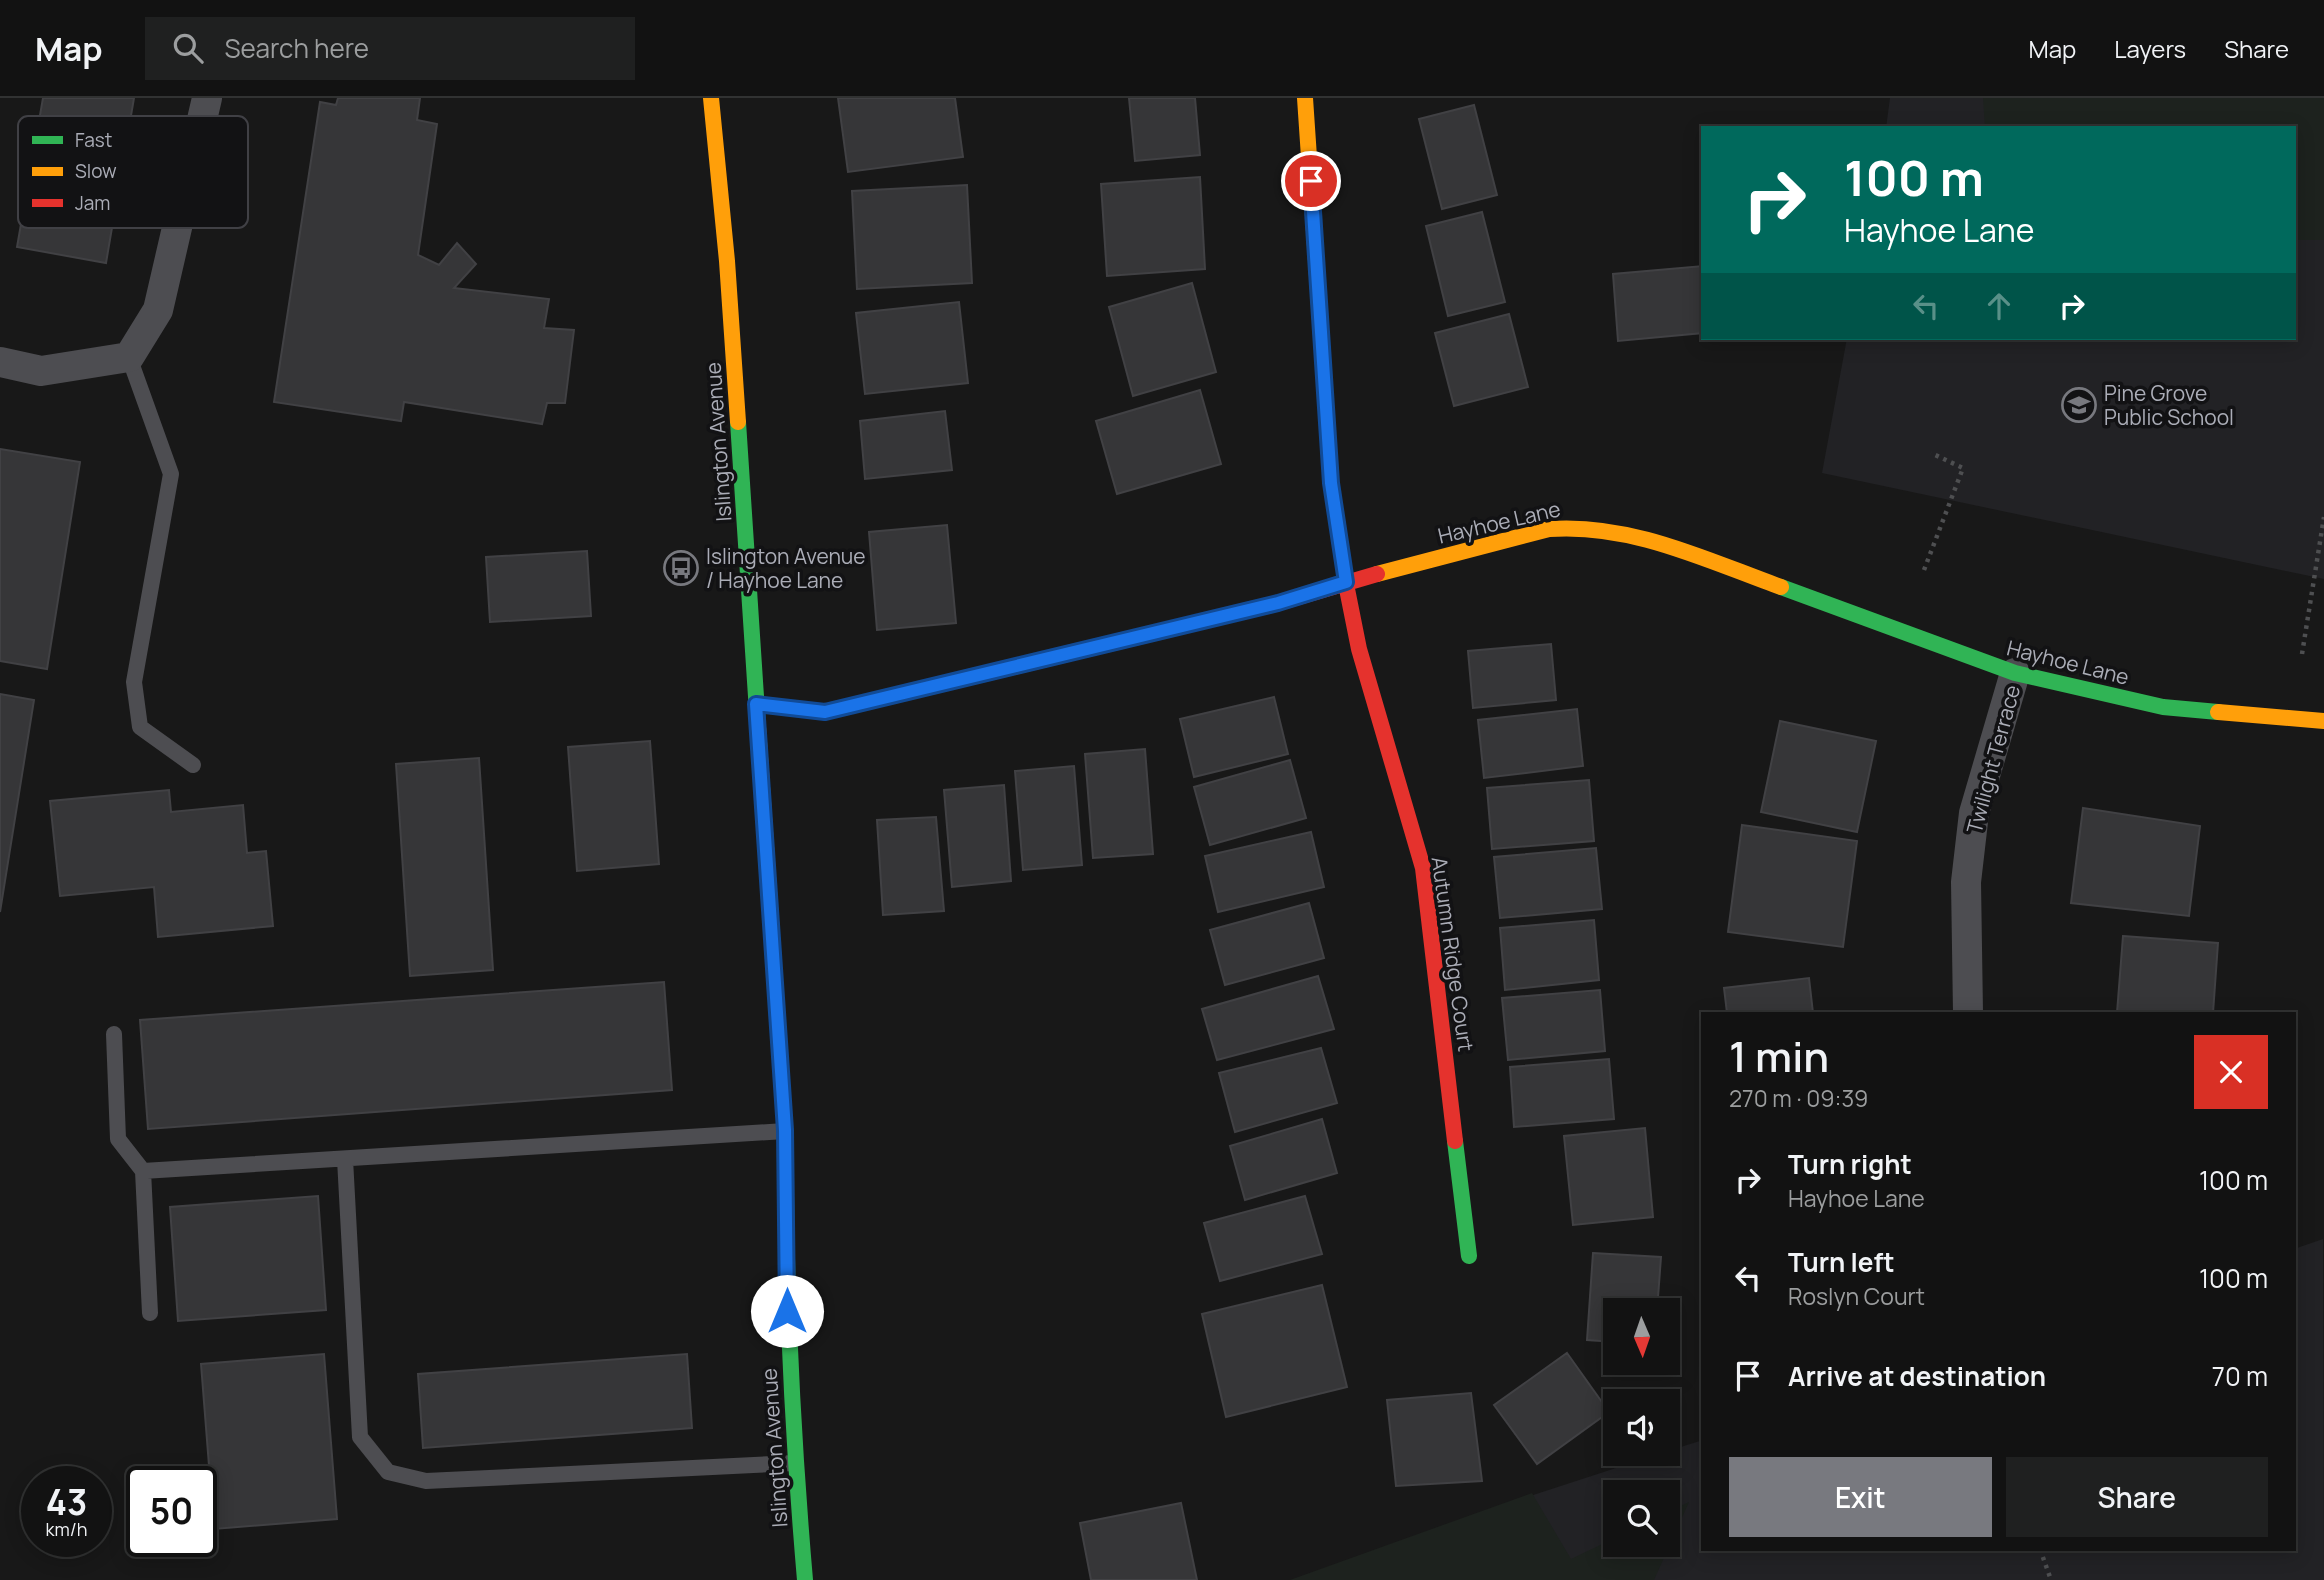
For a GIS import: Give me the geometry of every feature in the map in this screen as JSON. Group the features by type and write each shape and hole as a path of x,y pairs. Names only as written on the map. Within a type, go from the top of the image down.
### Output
{"street":[{"path":"202,116 206,98"},
{"name":"Islington Avenue","path":"711,98 727,261 785,1130 787,1311 795,1463 806,1580"},
{"name":"Autumn Ridge Court","path":"1305,98 1331,483 1359,649 1423,868 1469,1256"},
{"path":"0,362 41,371 129,357 158,310 177,228"},
{"name":"Hayhoe Lane","path":"756,704 825,712 1278,603 1346,582 1549,529 1576,526 1630,533 1658,542 2015,673 2163,707 2324,721"},
{"name":"Twilight Terrace","path":"1968,1012 1966,883 1974,813 2015,673"}],"lane":[{"path":"129,357 171,474 134,682 140,727 193,765"},
{"path":"114,1034 118,1139 143,1171 150,1313"},
{"path":"143,1171 785,1130"},
{"path":"345,1159 360,1437 387,1472 426,1481 795,1463"}],"path":[{"path":"1924,570 1962,468 1931,453"},
{"path":"2302,654 2324,517"},
{"path":"2041,1551 2051,1580"}],"shaded area":[{"name":"Pine Grove Public School","path":"1890,98 2324,98 2324,579 1822,473 1847,340 2296,340 2296,126 1886,126"},
{"path":"1983,98 2324,98 2324,240 2296,240 2296,126 1985,126"},
{"path":"2323,1239 2324,1580 1484,1580 1496,1507 1622,1466 1680,1466 1680,1447 1701,1441 1701,1551 2296,1551 2296,1248"},
{"path":"1532,1493 1571,1559 1603,1544 1603,1557 1664,1557 1654,1580 1290,1580"},
{"path":"1689,1502 1680,1522 1680,1506"}],"building":[{"path":"43,98 134,98 131,116 40,116"},
{"path":"338,98 420,98 417,120 437,124 418,255 439,265 457,243 476,264 454,288 549,299 544,328 574,330 565,403 547,403 542,424 404,402 401,421 274,402 320,102 336,105"},
{"path":"838,98 955,98 963,157 848,172"},
{"path":"1129,98 1195,98 1200,155 1135,161"},
{"path":"1474,105 1497,195 1442,209 1419,119"},
{"path":"1200,177 1205,269 1107,276 1101,184"},
{"path":"967,185 972,283 857,289 852,191"},
{"path":"1482,212 1505,302 1448,316 1426,226"},
{"path":"20,228 112,228 106,263 17,247"},
{"path":"1701,266 1701,333 1618,341 1613,274"},
{"path":"1192,283 1216,372 1133,396 1109,307"},
{"path":"959,302 968,383 865,394 856,313"},
{"path":"1509,314 1528,387 1454,406 1435,333"},
{"path":"1200,390 1221,464 1117,494 1096,421"},
{"path":"945,411 952,470 865,479 860,421"},
{"path":"0,449 80,462 47,669 0,661"},
{"path":"947,525 956,623 877,630 869,532"},
{"path":"587,551 591,616 490,622 486,557"},
{"path":"1551,644 1556,700 1473,708 1468,651"},
{"path":"0,694 34,700 0,912"},
{"path":"1274,697 1288,754 1194,777 1180,719"},
{"path":"1577,709 1583,766 1484,778 1478,720"},
{"path":"1780,721 1876,741 1857,832 1761,812"},
{"path":"650,741 659,864 577,871 568,747"},
{"path":"1145,749 1153,854 1093,858 1085,754"},
{"path":"479,758 493,970 410,976 396,764"},
{"path":"1290,760 1306,818 1210,845 1194,787"},
{"path":"1074,766 1082,865 1023,870 1015,771"},
{"path":"1589,780 1594,841 1492,849 1487,788"},
{"path":"1004,785 1011,881 952,887 944,790"},
{"path":"169,790 171,812 243,805 247,853 266,851 273,926 158,937 154,887 60,896 50,801"},
{"path":"2083,808 2200,826 2189,916 2071,903"},
{"path":"936,817 944,911 883,915 877,820"},
{"path":"1742,825 1857,841 1843,947 1728,932"},
{"path":"1311,832 1324,887 1218,912 1205,856"},
{"path":"1596,848 1602,909 1500,918 1494,857"},
{"path":"1309,903 1324,958 1225,985 1210,930"},
{"path":"1594,920 1599,980 1505,990 1500,928"},
{"path":"2123,936 2218,943 2213,1012 2117,1012"},
{"path":"1318,976 1334,1029 1217,1060 1202,1009"},
{"path":"1809,978 1813,1012 1727,1012 1724,988"},
{"path":"664,982 672,1090 148,1129 140,1020"},
{"path":"1600,990 1605,1051 1508,1060 1502,998"},
{"path":"1321,1048 1337,1103 1235,1132 1219,1073"},
{"path":"1609,1059 1614,1119 1514,1127 1510,1067"},
{"path":"1322,1119 1337,1173 1245,1200 1230,1146"},
{"path":"1645,1128 1653,1217 1573,1225 1564,1136"},
{"path":"318,1196 326,1310 178,1321 170,1207"},
{"path":"1305,1196 1322,1254 1220,1281 1204,1223"},
{"path":"1593,1253 1661,1257 1658,1298 1603,1298 1603,1341 1587,1340"},
{"path":"1322,1285 1347,1387 1226,1417 1202,1314"},
{"path":"1567,1353 1603,1404 1603,1416 1537,1464 1494,1405"},
{"path":"324,1354 337,1519 217,1529 217,1466 209,1466 201,1364"},
{"path":"687,1354 692,1428 423,1448 418,1374"},
{"path":"1471,1393 1482,1481 1396,1486 1387,1400"},
{"path":"1181,1503 1197,1580 1091,1580 1080,1523"}],"traffic: fast":[{"path":"738,422 758,727"},
{"path":"1781,587 2015,673 2163,707 2218,712"},
{"path":"1455,1141 1469,1256"},
{"path":"786,1195 792,1388 805,1580"}],"traffic: slow":[{"path":"711,98 727,261 738,422"},
{"path":"1305,98 1331,483 1347,589"},
{"path":"1377,574 1549,529 1579,529 1609,532 1668,546 1781,587"},
{"path":"756,704 825,712 1030,663"},
{"path":"2218,712 2324,721"},
{"path":"758,727 785,1131 786,1195"}],"traffic: jam":[{"path":"1030,663 1278,603 1377,574"},
{"path":"1347,589 1359,649 1423,868 1455,1141"}],"place":[{"name":"Pine Grove Public School","path":"2079,405"},
{"name":"Islington Avenue / Hayhoe Lane","path":"681,568"}],"route":[{"path":"787,1311 785,1130 756,704 825,712 1278,603 1346,582 1331,483 1311,181"}]}
